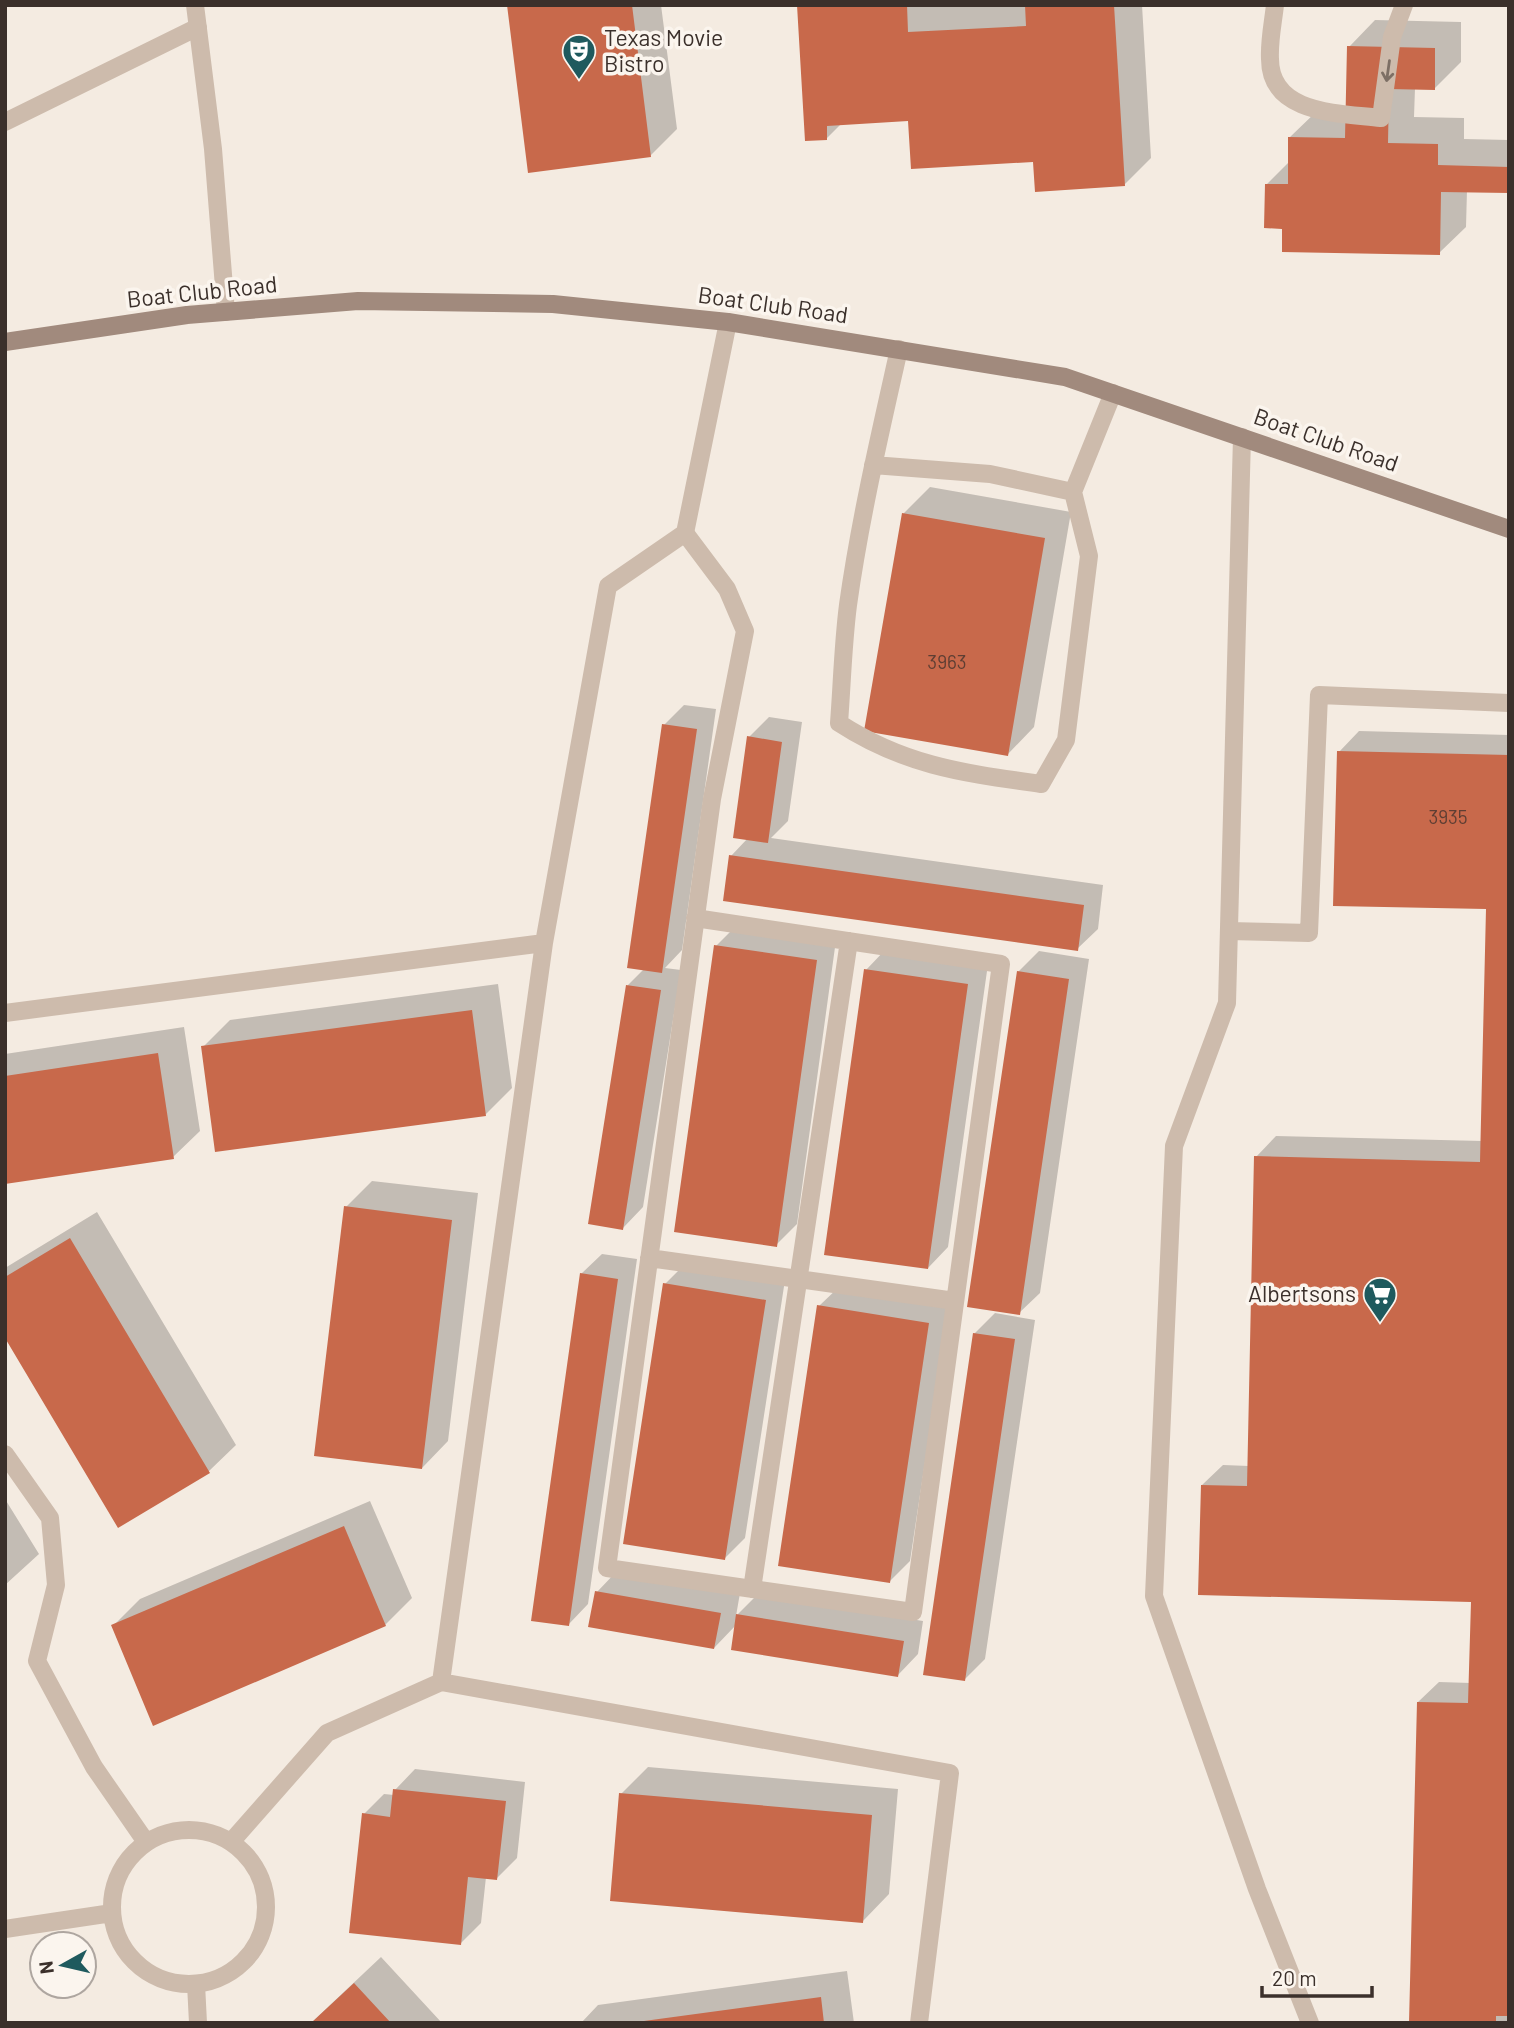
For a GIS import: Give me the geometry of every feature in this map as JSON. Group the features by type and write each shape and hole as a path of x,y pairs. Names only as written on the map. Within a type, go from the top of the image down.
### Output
{"main road":[{"name":"Boat Club Road","path":"5,342 226,312 358,301 553,304 728,322 1065,377 1509,529"}],"street":[{"path":"195,5 213,149 226,312"},
{"path":"1275,5 1270,60 1272,75 1278,88 1288,98 1311,109 1381,118 1392,37 1404,5"},
{"path":"5,122 198,27"},
{"path":"441,1682 544,943 608,586 685,533 728,322"},
{"path":"899,349 873,465 848,607 839,723 873,745 941,769 1041,784 1066,740 1089,556 1073,492 1113,393"},
{"path":"1242,437 1227,1003 1174,1146 1154,1596 1257,1889 1310,2023"},
{"path":"873,465 990,474 1073,492"},
{"path":"685,533 727,589 745,631 712,799 695,918 607,1568 913,1612 1002,964 695,918"},
{"path":"1229,931 1309,933 1318,695 1509,704"},
{"path":"752,1589 849,941"},
{"path":"5,1013 544,943"},
{"path":"649,1258 955,1301"},
{"path":"5,1454 50,1518 56,1585 37,1661 94,1767 146,1842"},
{"path":"231,1842 327,1733 441,1682 950,1773 919,2023"},
{"path":"196,1829 221,1836 231,1842 243,1850 258,1871 266,1896 266,1922 257,1945 241,1965 220,1978 196,1984 171,1982 148,1973 130,1956 117,1935 112,1913 115,1884 127,1860 146,1842 170,1831 196,1829"},
{"path":"5,1929 112,1913"},
{"path":"196,1984 198,2023"}],"building":[{"name":"Texas Movie Bistro","path":"507,5 632,5 651,157 528,173"},
{"path":"797,5 907,5 908,32 1026,26 1025,5 1114,5 1125,186 1035,192 1033,162 911,169 908,121 827,126 827,140 805,141"},
{"path":"1347,46 1435,48 1435,90 1389,89 1388,143 1438,144 1438,165 1509,167 1509,193 1441,192 1440,255 1282,252 1282,229 1264,228 1265,184 1288,184 1288,137 1345,138"},
{"path":"902,513 1045,538 1008,756 864,731"},
{"path":"662,724 697,729 662,973 627,968"},
{"path":"747,736 782,742 768,843 733,838"},
{"name":"Albertsons","path":"1337,751 1509,755 1509,2016 1496,2016 1496,2023 1409,2023 1417,1702 1468,1703 1471,1602 1198,1595 1201,1485 1247,1486 1254,1156 1480,1162 1486,909 1333,906"},
{"path":"729,855 1084,905 1078,951 723,901"},
{"path":"714,945 817,960 777,1247 674,1232"},
{"path":"864,969 968,984 928,1269 824,1255"},
{"path":"1017,971 1069,979 1020,1315 967,1307"},
{"path":"626,985 661,990 623,1230 588,1224"},
{"path":"472,1010 486,1116 215,1152 201,1046"},
{"path":"158,1053 174,1159 5,1184 5,1076"},
{"path":"344,1206 452,1220 422,1469 314,1456"},
{"path":"70,1238 210,1473 118,1528 5,1338 5,1277"},
{"path":"580,1273 618,1279 569,1626 531,1621"},
{"path":"663,1283 766,1300 725,1560 623,1544"},
{"path":"817,1305 929,1323 890,1583 778,1566"},
{"path":"973,1333 1015,1339 965,1681 923,1675"},
{"path":"344,1526 386,1626 153,1726 111,1625"},
{"path":"595,1591 721,1613 714,1649 588,1627"},
{"path":"736,1614 904,1641 898,1677 731,1650"},
{"path":"393,1789 506,1801 497,1880 468,1877 461,1945 349,1933 362,1813 390,1817"},
{"path":"619,1793 872,1815 863,1923 610,1901"},
{"path":"354,1983 391,2023 311,2023"},
{"path":"821,1997 824,2023 644,2023 644,2021"}],"place":[{"name":"Texas Movie Bistro","path":"579,81"},
{"name":"Albertsons","path":"1380,1324"}]}
